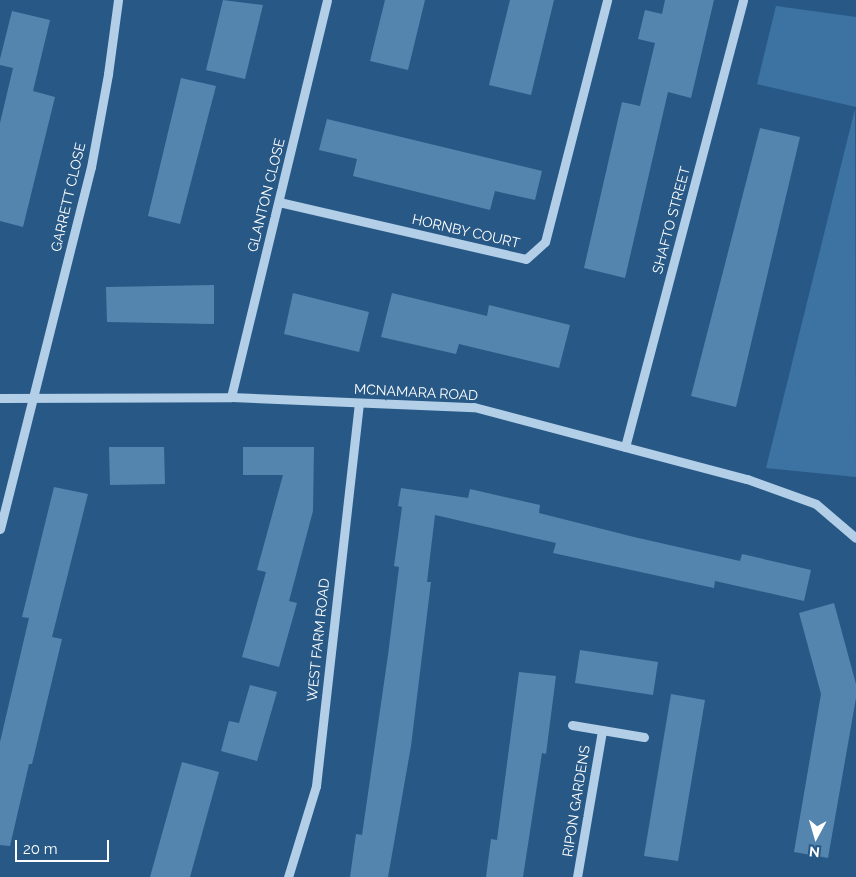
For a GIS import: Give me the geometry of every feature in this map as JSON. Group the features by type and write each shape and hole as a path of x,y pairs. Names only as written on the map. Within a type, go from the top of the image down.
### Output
{"street":[{"name":"GARRETT CLOSE","path":"0,529 91,167 108,74 118,0"},
{"name":"GLANTON CLOSE","path":"231,397 327,0"},
{"name":"HORNBY COURT","path":"279,202 526,259 545,242 607,0"},
{"name":"SHAFTO STREET","path":"625,447 743,0"},
{"name":"MCNAMARA ROAD","path":"0,398 231,397 474,407 747,479 816,504 856,538"},
{"name":"WEST FARM ROAD","path":"288,877 316,786 359,403"},
{"name":"RIPON GARDENS","path":"572,725 644,737"},
{"name":"RIPON GARDENS","path":"577,877 602,730"}],"shaded area":[{"path":"776,6 856,17 856,107 757,84"},
{"path":"855,109 856,477 766,468"}],"building":[{"path":"223,0 263,5 245,79 206,70"},
{"path":"385,0 425,0 408,70 370,61"},
{"path":"510,0 554,0 531,95 489,85"},
{"path":"665,0 714,0 691,98 668,92 625,278 584,268 622,102 640,106 655,43 638,39 645,10 662,14"},
{"path":"12,11 50,20 33,91 55,97 23,227 0,221 0,123 13,68 0,65 0,59"},
{"path":"181,78 216,86 180,224 148,216"},
{"path":"327,119 542,171 535,200 495,191 490,210 353,176 357,159 319,150"},
{"path":"760,128 800,137 736,407 691,396"},
{"path":"214,285 214,324 107,322 106,287"},
{"path":"293,293 369,312 359,352 284,334"},
{"path":"392,293 487,316 489,305 570,325 559,368 459,344 456,354 381,337"},
{"path":"109,447 164,447 165,484 110,485"},
{"path":"243,447 314,447 313,511 289,601 297,603 279,667 242,657 266,572 257,570 283,475 243,475"},
{"path":"54,487 88,494 52,637 62,639 32,764 29,764 10,846 0,845 0,742 29,618 22,617"},
{"path":"401,488 468,498 470,489 540,505 539,513 634,537 740,561 742,554 811,570 804,601 715,581 714,588 553,553 556,543 435,515 427,582 431,582 411,746 388,877 350,877 356,834 362,835 388,655 399,567 394,566 402,507 398,506"},
{"path":"834,603 856,684 856,698 828,858 794,852 821,694 799,613"},
{"path":"580,650 658,662 653,695 575,683"},
{"path":"519,672 556,676 546,754 542,753 523,877 486,877 491,839 497,840"},
{"path":"250,685 277,692 257,761 221,751 229,721 239,723"},
{"path":"671,694 705,700 678,861 644,856"},
{"path":"182,762 219,772 190,877 150,877"}]}
